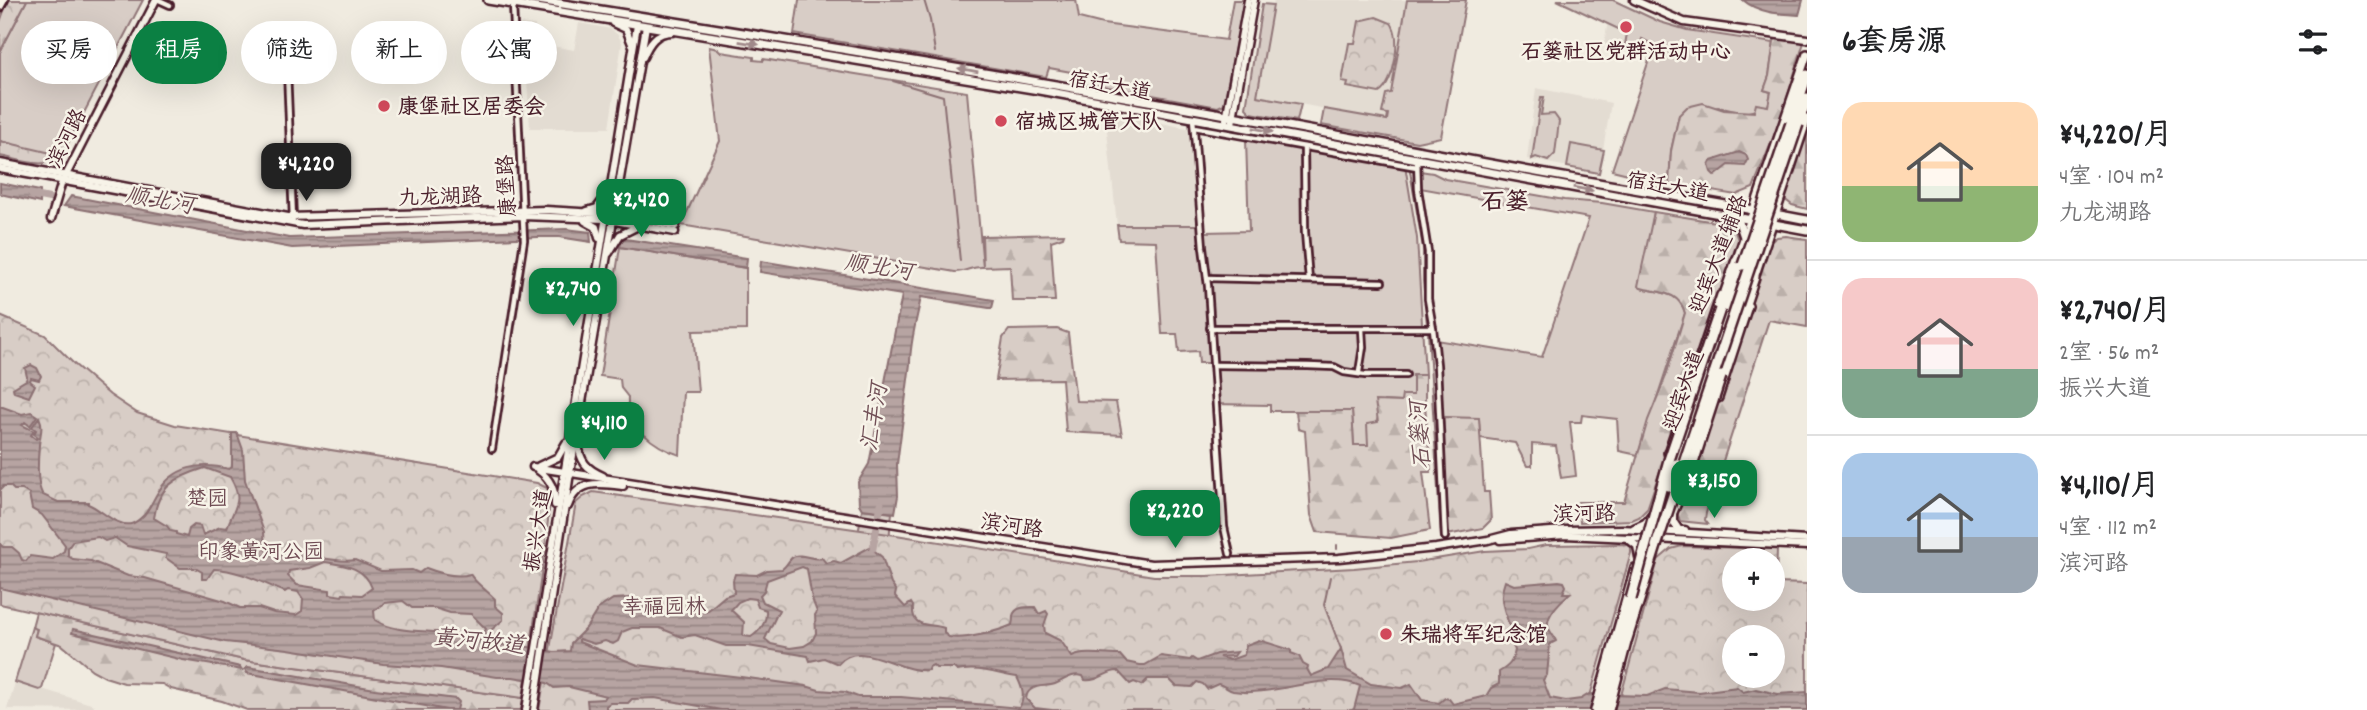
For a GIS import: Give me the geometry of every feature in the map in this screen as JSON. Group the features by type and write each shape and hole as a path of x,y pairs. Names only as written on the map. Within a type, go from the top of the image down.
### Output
{"highway":[{"path":"1797,122 1807,75"},
{"path":"1797,122 1807,98"},
{"name":"迎宾大道","path":"1609,710 1626,642 1797,122"},
{"name":"迎宾大道","path":"1597,710 1631,599 1797,122"},
{"path":"1631,599 1669,460 1737,260"},
{"path":"1660,541 1689,472 1754,276"}],"main road":[{"name":"滨河路","path":"51,219 54,203 65,179 157,0"},
{"name":"宿迁大道","path":"488,0 1451,157 1807,220"},
{"name":"宿迁大道","path":"538,0 917,61 1807,230"},
{"path":"1229,120 1248,0"},
{"path":"1229,120 1254,0"},
{"path":"1634,0 1684,22 1807,39"},
{"path":"594,17 621,26 629,33 632,46 629,72"},
{"name":"振兴大道","path":"576,421 606,258 611,182 629,72 642,25"},
{"name":"振兴大道","path":"534,710 533,693 561,538 599,251 619,181 637,75 642,25"},
{"path":"637,75 652,40 666,32 688,33"},
{"name":"迎宾大道辅路","path":"1609,710 1660,541 1704,439 1745,321 1754,276 1781,198 1797,122 1807,54"},
{"name":"迎宾大道辅路","path":"1597,710 1603,681 1655,509 1670,442 1716,304 1737,260 1762,187 1797,122"},
{"name":"九龙湖路","path":"0,163 65,179"},
{"name":"九龙湖路","path":"0,169 293,220 338,225 523,214 583,212 609,217 642,225 675,229 634,218 609,217 577,218 523,214"},
{"path":"619,181 624,205 634,218"},
{"path":"583,212 601,204 611,182"},
{"path":"1724,204 1748,201 1762,187"},
{"path":"1781,198 1786,211 1807,220"},
{"path":"1720,212 1739,222 1744,239"},
{"path":"577,218 596,228 599,251"},
{"path":"606,258 620,235 630,228 642,225"},
{"path":"1770,235 1789,228 1807,230"},
{"path":"533,467 550,463 561,454 576,421"},
{"path":"576,421 579,455 587,469 601,475 646,485"},
{"name":"滨河路","path":"533,467 1151,564 1339,558 1414,552 1488,540 1563,535 1646,534"},
{"path":"533,467 546,476 555,494 553,544"},
{"name":"振兴大道","path":"542,637 553,544 568,473"},
{"path":"561,538 569,502 578,489 593,483 631,487 646,485"},
{"path":"1622,530 1643,525 1655,509"},
{"path":"1674,509 1673,521 1679,530 1746,537"},
{"name":"滨河路","path":"1488,540 1511,534 1622,530 1646,534 1660,541 1746,537 1807,540"},
{"path":"1563,535 1628,539 1637,546 1639,557"},
{"path":"1660,541 1676,539 1807,545"},
{"name":"振兴大道","path":"526,710 533,693"}],"street":[{"path":"0,9 2,0"},
{"path":"157,0 170,5"},
{"name":"康堡路","path":"492,449 523,249 513,4"},
{"path":"288,84 293,220"},
{"path":"1193,117 1224,527 1230,554"},
{"path":"1194,127 1418,167"},
{"path":"1304,147 1305,232 1309,280"},
{"path":"1418,158 1418,188 1428,252 1428,299 1437,365 1445,537"},
{"path":"1207,278 1382,282"},
{"path":"1210,328 1433,328"},
{"path":"1359,372 1363,347 1362,328"},
{"path":"1213,365 1308,366 1365,375 1406,375"}],"shaded area":[{"path":"1274,0 1407,0 1391,93 1386,94 1382,113 1388,113 1386,120 1257,96"},
{"path":"1743,0 1803,0 1799,15 1762,10"},
{"path":"1608,21 1645,28 1641,51 1604,44"},
{"path":"579,23 611,29 618,35 622,43 609,128 530,128 527,84 557,84 557,47 574,50"},
{"path":"1536,88 1611,103 1599,173 1527,159"},
{"path":"1105,112 1192,129 1200,225 1117,225"},
{"path":"1739,152 1746,155 1748,160 1745,166 1729,165 1715,176 1711,172 1711,161"},
{"path":"0,183 40,191 40,203 0,194"},
{"path":"71,196 289,238 566,229 590,232 591,242 538,237 292,248 64,206"},
{"path":"622,240 747,258 746,268 620,247"},
{"path":"761,261 994,300 992,308 989,308 921,297 911,347 897,464 898,496 895,513 862,509 859,504 858,482 869,464 902,295 760,272"},
{"path":"31,365 37,368 41,376 39,380 31,378 30,381 35,385 29,397 14,392 13,388 26,380 25,368"},
{"path":"0,406 22,414 31,412 37,416 30,426 25,422 22,425 34,431 31,435 36,439 36,430 32,427 39,417 41,427 38,471 43,495 58,502 88,502 114,520 125,524 133,523 143,516 164,483 180,471 198,466 232,467 232,433 237,433 243,450 245,480 264,532 265,549 275,556 301,551 321,558 355,560 381,571 412,570 419,573 426,568 454,575 470,574 495,599 495,606 503,613 503,620 490,631 486,641 554,652 570,651 571,643 586,628 598,609 613,599 630,598 685,611 706,612 725,596 734,593 735,574 757,575 767,570 782,569 796,556 822,558 826,563 841,563 870,547 882,557 896,591 895,596 905,607 911,603 918,622 944,628 944,633 949,637 972,636 1005,628 1012,625 1016,610 1035,607 1039,614 1046,611 1048,614 1044,625 1045,633 1061,641 1072,657 1089,654 1120,655 1126,662 1145,665 1161,656 1190,660 1192,658 1197,661 1216,654 1237,652 1234,656 1219,657 1230,660 1244,655 1246,645 1259,640 1291,650 1291,653 1299,656 1308,667 1311,676 1328,669 1341,649 1347,670 1371,684 1402,688 1411,684 1422,700 1439,703 1445,698 1453,704 1486,696 1491,688 1499,684 1499,672 1508,666 1513,658 1515,650 1502,599 1505,581 1514,585 1559,581 1566,586 1563,593 1570,593 1556,607 1548,621 1556,641 1550,644 1547,675 1543,680 1550,698 1566,701 1581,699 1589,694 1647,696 1665,689 1699,692 1738,688 1743,692 1756,689 1778,694 1807,692 1807,710 1352,710 1360,686 1346,682 1315,682 1249,692 1233,691 1218,684 1207,689 1197,682 1192,687 1176,686 1169,679 1148,679 1142,685 1134,682 1130,684 1118,671 1090,680 1079,675 1071,676 1052,685 1034,687 1028,692 1026,699 1035,708 1052,710 721,710 655,698 610,703 606,710 588,710 587,700 604,699 606,696 569,687 554,688 547,683 513,677 383,664 225,642 0,588 0,544 3,547 12,547 22,560 26,561 30,556 53,559 64,551 65,545 42,515 32,509 29,494 4,486 0,490","holes":["205,468 230,477 237,493 235,509 227,528 220,527 203,535 200,526 194,525 189,529 187,537 176,534 154,518 156,507 170,484","98,537 105,541 115,538 127,546 166,554 166,558 180,568 195,568 202,572 202,579 207,579 214,569 233,572 285,592 298,592 303,599 302,611 296,615 274,613 259,608 240,608 225,601 145,578 128,576 91,561 68,556 68,548 73,541","325,562 353,568 369,581 372,588 362,595 342,596 330,594 330,590 297,585 288,576 289,571 310,568","802,567 807,569 817,612 816,633 812,641 804,646 790,648 771,644 765,639 779,610 763,602 760,595 767,580","747,598 755,599 758,607 766,610 762,626 751,637 743,636 744,622 731,610 738,602","403,601 412,608 434,608 450,613 471,614 486,629 480,641 448,633 391,627 375,620 374,611 385,603","632,628 660,628 682,637 695,635 726,646 748,646 808,656 810,661 824,658 838,664 857,654 881,658 917,670 928,670 933,665 936,668 954,668 957,671 980,670 1017,677 1023,696 1019,708 901,697 858,697 845,692 806,686 638,665 579,642 579,639 594,644 605,641 613,644 618,641 622,632"]},
{"path":"32,627 37,629 35,636 56,643 42,689 94,705 93,710 7,709"},
{"path":"73,629 240,667 242,670 183,660 72,633"},
{"path":"248,667 375,689 456,699 459,702 457,710 447,710 247,673 245,669"}],"green space":[{"path":"8,0 27,0 0,52 0,22"},
{"path":"27,0 143,0 117,50 117,21 21,21 21,84 99,84 64,151 40,152 0,141 0,52"},
{"path":"799,0 1076,0 1079,18 1103,24 1226,40 1233,0 1244,0 1224,104 1218,107 1092,84 1093,76 1049,68 1046,77 794,34"},
{"path":"1407,0 1466,0 1441,137 1417,142 1321,125 1324,109 1387,120 1388,114 1382,113 1386,94 1391,93"},
{"path":"1557,0 1613,0 1660,22 1687,30 1774,43 1764,90 1771,92 1768,107 1744,113 1718,107 1679,115 1671,151 1669,184 1612,170 1654,45 1642,39 1639,48 1625,45 1627,33"},
{"path":"1262,4 1273,5 1257,96 1301,104 1297,121 1251,113 1246,108"},
{"path":"1376,17 1391,23 1396,38 1393,70 1385,88 1379,93 1347,87 1348,83 1342,82 1349,43 1355,43 1359,21"},
{"path":"1778,36 1804,42 1781,118 1753,188 1736,195 1669,184 1671,151 1679,115 1687,107 1703,103 1724,110 1754,112 1756,104 1768,106 1771,92 1764,90 1774,41"},
{"path":"709,47 721,52 754,57 754,60 763,59 967,92 983,267 955,272 681,225 720,141"},
{"path":"1541,97 1544,97 1541,115 1554,114 1559,121 1555,154 1548,161 1536,157 1532,159"},
{"path":"1807,118 1807,209 1792,205 1783,198"},
{"path":"1246,140 1405,165 1417,238 1425,375 1413,375 1413,395 1402,402 1384,401 1368,445 1354,445 1352,411 1270,411 1270,405 1213,404 1210,363 1199,363 1198,351 1179,352 1177,334 1162,334 1156,241 1119,240 1117,225 1200,225 1204,232 1249,231"},
{"path":"0,141 51,153 64,151 51,162 26,162 0,156"},
{"path":"1571,144 1604,150 1599,173 1567,167"},
{"path":"1420,171 1445,179 1564,200 1654,212 1641,288 1673,297 1685,313 1638,455 1619,451 1617,419 1582,415 1581,422 1570,422 1576,476 1561,478 1556,446 1532,444 1532,466 1527,466 1515,443 1480,438 1479,419 1442,417 1436,340 1542,357 1589,218 1420,188"},
{"path":"1654,212 1728,224 1734,229 1738,240 1647,509 1632,520 1580,522 1578,502 1624,502 1648,420 1666,376 1685,313 1673,297 1638,286"},
{"path":"1064,234 1063,237 1051,241 1055,301 1012,301 1010,266 983,267 982,236"},
{"path":"1777,237 1807,239 1807,327 1769,320 1706,513 1705,520 1708,524 1680,521 1676,510 1769,243"},
{"path":"620,247 746,268 746,330 693,331 698,392 683,392 680,455 652,441 637,426 632,417 628,397 621,388 620,379 600,376"},
{"name":"印象黄河公园","path":"0,316 45,335 110,395 137,413 175,425 537,483 547,488 550,501 545,549 523,698 244,660 0,604"},
{"path":"1057,329 1068,333 1076,401 1116,402 1122,435 1066,432 1062,379 996,380 1003,338 1009,330"},
{"path":"1413,375 1425,375 1431,472 1423,472 1430,530 1391,538 1317,532 1311,515 1305,431 1298,429 1296,411 1352,411 1354,445 1368,445 1367,424 1378,422 1375,401 1401,402 1402,395 1413,395"},
{"path":"1442,417 1479,418 1484,492 1489,492 1491,520 1483,528 1447,535"},
{"name":"幸福园林","path":"593,492 896,535 1154,576 1207,576 1354,568 1546,545 1626,544 1631,547 1631,553 1586,710 539,710 576,503"},
{"path":"862,509 892,513 887,555 858,535"},
{"path":"1682,546 1745,548 1722,548 1722,611 1785,611 1785,583 1807,584 1807,710 1617,710 1658,560 1671,549"},
{"path":"36,612 244,660 523,698 521,710 247,710 171,689 162,684 124,683 105,677 92,670 62,645 35,636 37,629 32,627"},
{"path":"32,627 37,629 35,636 56,643 42,689 39,690 15,682"}],"waterway":[{"path":"924,0 935,52"},
{"path":"893,81 943,96 960,261"},
{"name":"石篓河","path":"1410,171 1423,248 1427,325"},
{"name":"顺北河","path":"32,195 52,199"},
{"name":"石篓河","path":"1428,332 1441,537"},
{"name":"汇丰河","path":"873,548 881,504"},
{"path":"1330,577 1324,605 1341,649"}],"place":[{"name":"石篓社区党群活动中心","path":"1626,27"},
{"name":"康堡社区居委会","path":"384,106"},
{"name":"宿城区城管大队","path":"1001,121"},
{"name":"朱瑞将军纪念馆","path":"1386,634"}],"district":[{"name":"石篓","path":"1505,201"}],"park label":[{"name":"楚园","path":"207,498"}],"water label":[{"name":"黄河故道","path":"479,640"}]}
